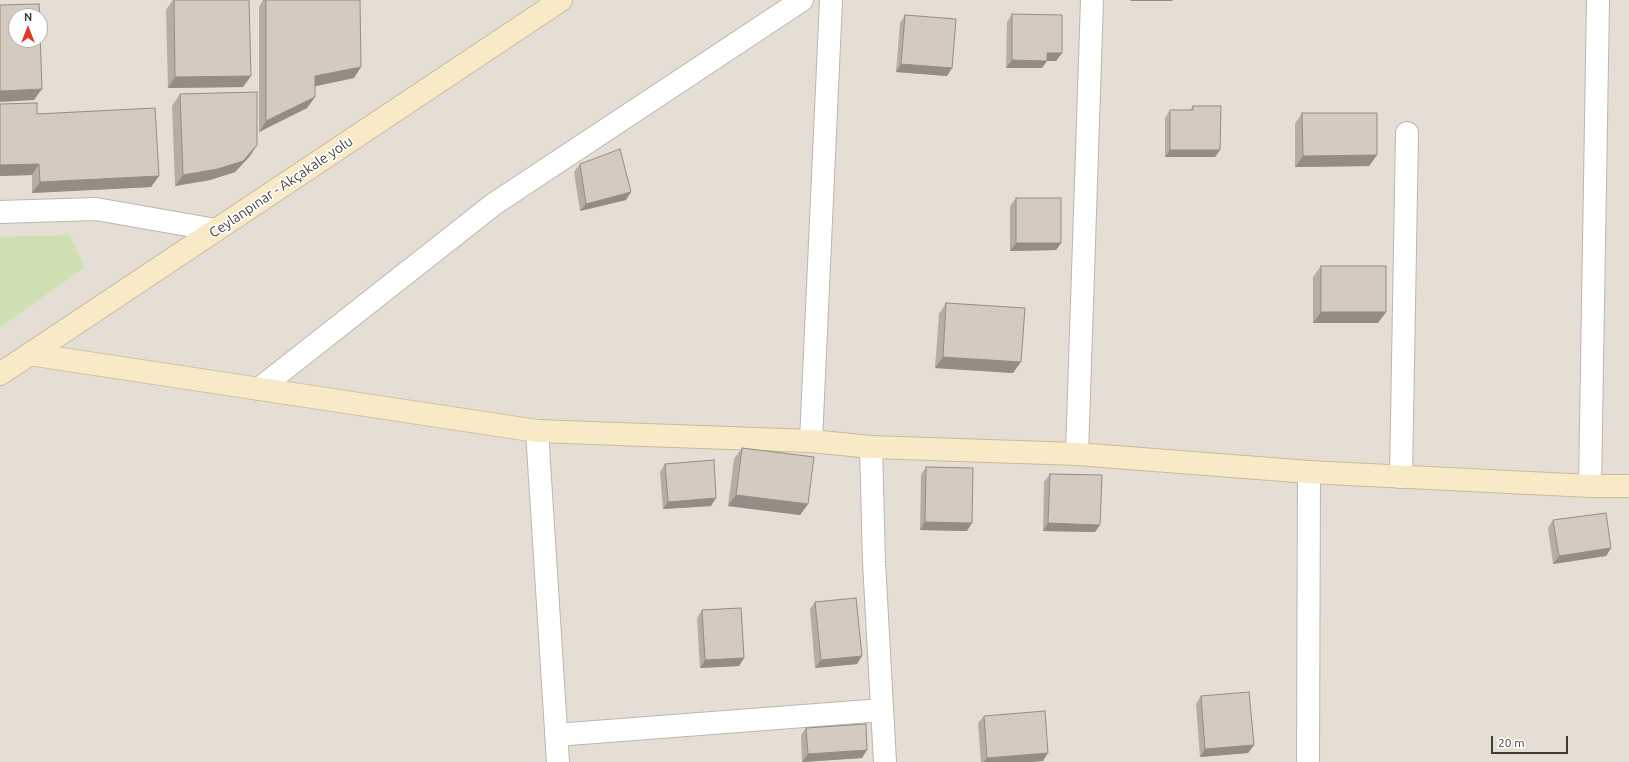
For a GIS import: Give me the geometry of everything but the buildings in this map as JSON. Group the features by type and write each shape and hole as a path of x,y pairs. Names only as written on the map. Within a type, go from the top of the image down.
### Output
{"street":[{"name":"Ceylanpınar - Akçakale yolu","path":"0,374 561,0"},
{"path":"258,389 494,204 802,0"},
{"path":"811,441 831,0"},
{"path":"1077,454 1092,0"},
{"path":"1590,486 1598,0"},
{"path":"1401,477 1407,133"},
{"path":"0,212 96,209 216,230"},
{"path":"29,354 537,431 811,441 871,447 1077,454 1309,472 1590,486 1629,486"},
{"path":"537,431 558,762"},
{"path":"871,447 874,562 885,762"},
{"path":"1308,762 1309,472"},
{"path":"556,735 882,710"}],"shaded area":[{"path":"0,0 1629,0 1629,762 0,762"}],"green space":[{"path":"70,235 84,268 0,327 0,237"}]}
